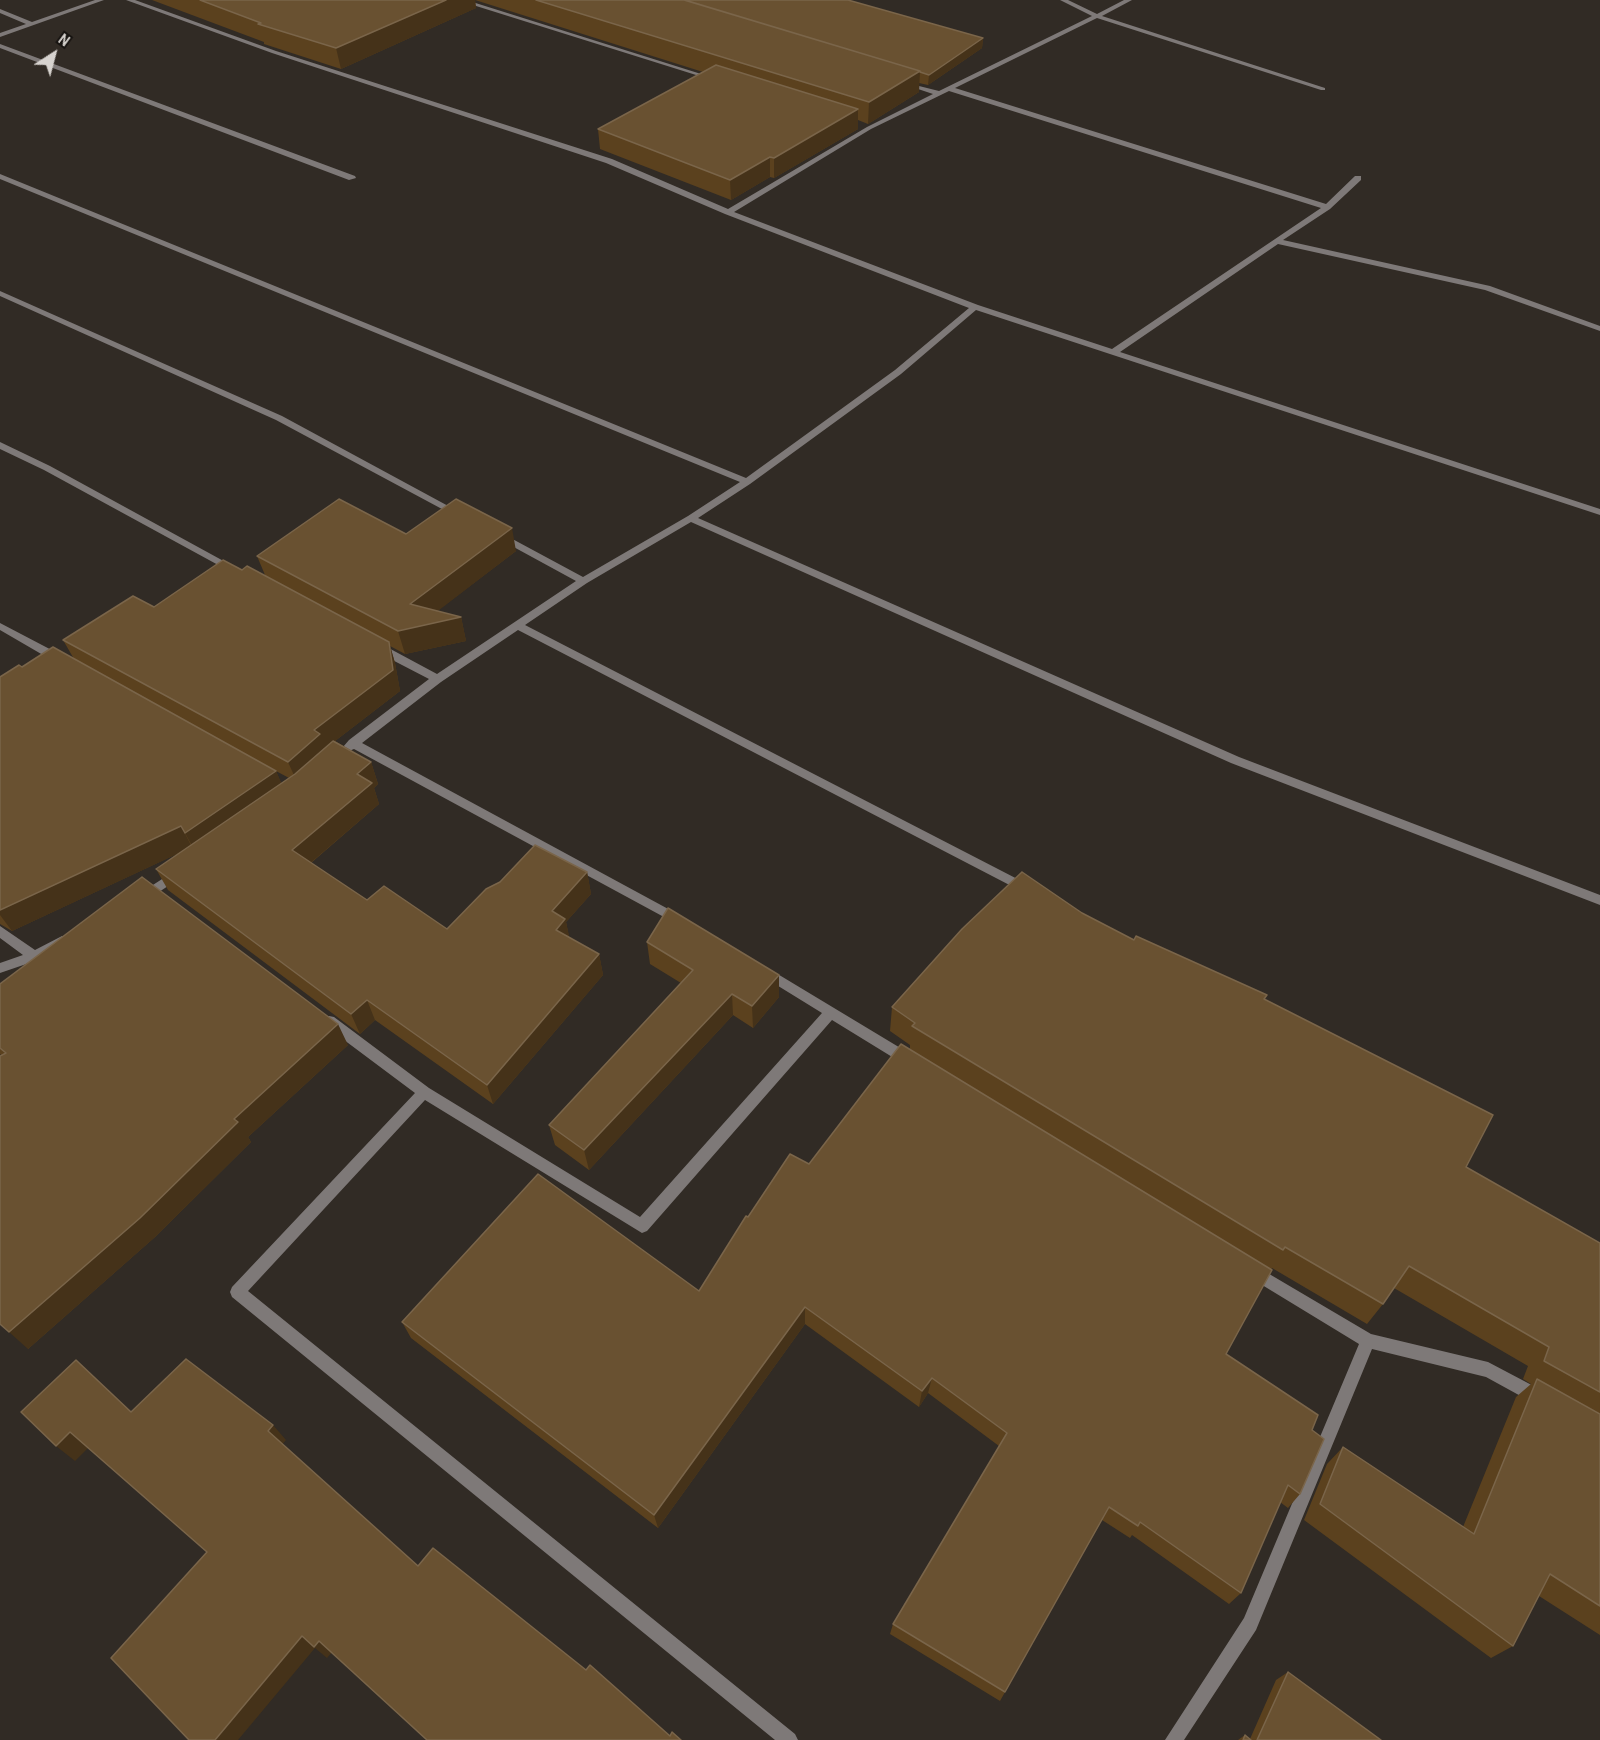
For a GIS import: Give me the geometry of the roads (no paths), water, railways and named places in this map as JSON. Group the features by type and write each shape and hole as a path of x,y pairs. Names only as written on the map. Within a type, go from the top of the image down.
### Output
{"street":[{"path":"0,36 101,0"},
{"path":"129,0 274,52 609,161 728,212 975,307 1600,512"},
{"path":"460,0 721,81"},
{"path":"1063,0 1097,16 1323,89"},
{"path":"728,212 869,128 1129,0"},
{"path":"0,11 32,24"},
{"path":"0,46 352,178"},
{"path":"896,80 941,94"},
{"path":"950,89 1327,207"},
{"path":"858,124 869,128"},
{"path":"0,176 747,482"},
{"path":"1114,352 1327,207 1358,178"},
{"path":"1277,241 1487,288 1600,329"},
{"path":"0,293 279,418 468,519"},
{"path":"337,757 437,679 517,625 583,581 691,518 747,482 898,372 975,307"},
{"path":"0,445 247,576"},
{"path":"691,518 1235,760 1600,900"},
{"path":"489,530 583,581"},
{"path":"517,625 1032,892"},
{"path":"0,626 72,666"},
{"path":"374,645 437,679"},
{"path":"353,743 686,925"},
{"path":"135,901 160,894 184,870"},
{"path":"0,931 34,956"},
{"path":"0,968 34,956 75,934"},
{"path":"754,966 922,1068"},
{"path":"313,1009 424,1092 642,1226 831,1012"},
{"path":"424,1092 237,1292 789,1740"},
{"path":"1246,1267 1368,1341 1488,1370 1549,1405"},
{"path":"1174,1740 1250,1624 1368,1341"}]}
